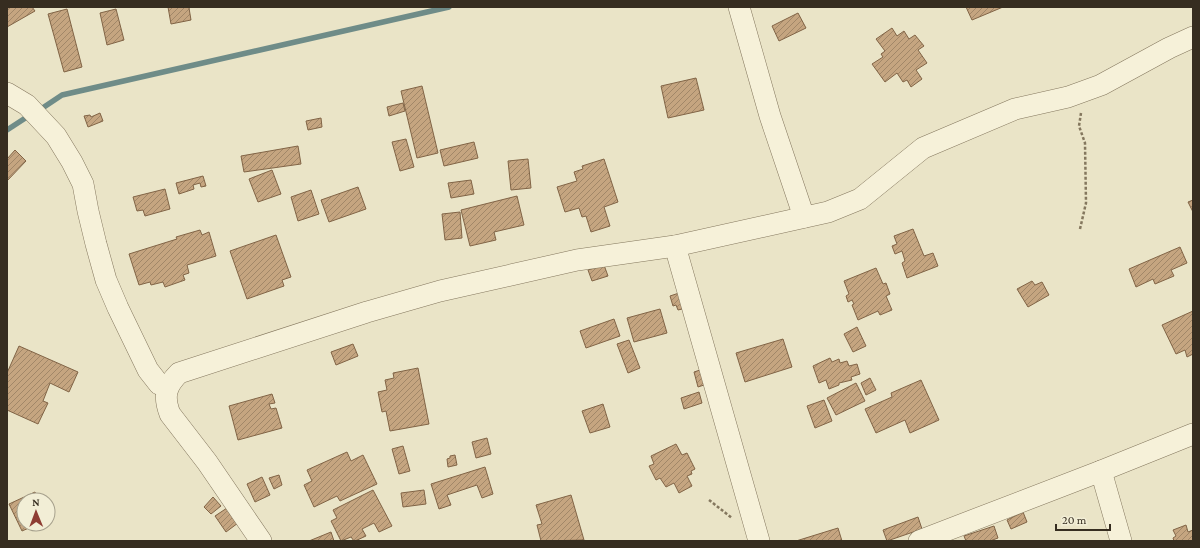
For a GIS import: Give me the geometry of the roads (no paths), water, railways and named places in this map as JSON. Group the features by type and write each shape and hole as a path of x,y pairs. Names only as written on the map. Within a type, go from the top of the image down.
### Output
{"street":[{"path":"739,7 770,116 804,217"},
{"path":"261,541 207,462 170,414 166,405 166,396 172,379 179,373 381,308 440,291 577,260 674,246 828,212 860,199 923,148 1015,109 1068,97 1101,85 1169,48 1193,37"},
{"path":"7,93 27,105 56,136 72,162 83,184 88,211 106,280 148,370 159,384 168,387"},
{"path":"674,246 759,541"},
{"path":"919,541 1193,434"},
{"path":"1101,471 1121,541"}],"waterway":[{"path":"38,111 62,95 449,7"},
{"path":"7,130 30,115"}]}
